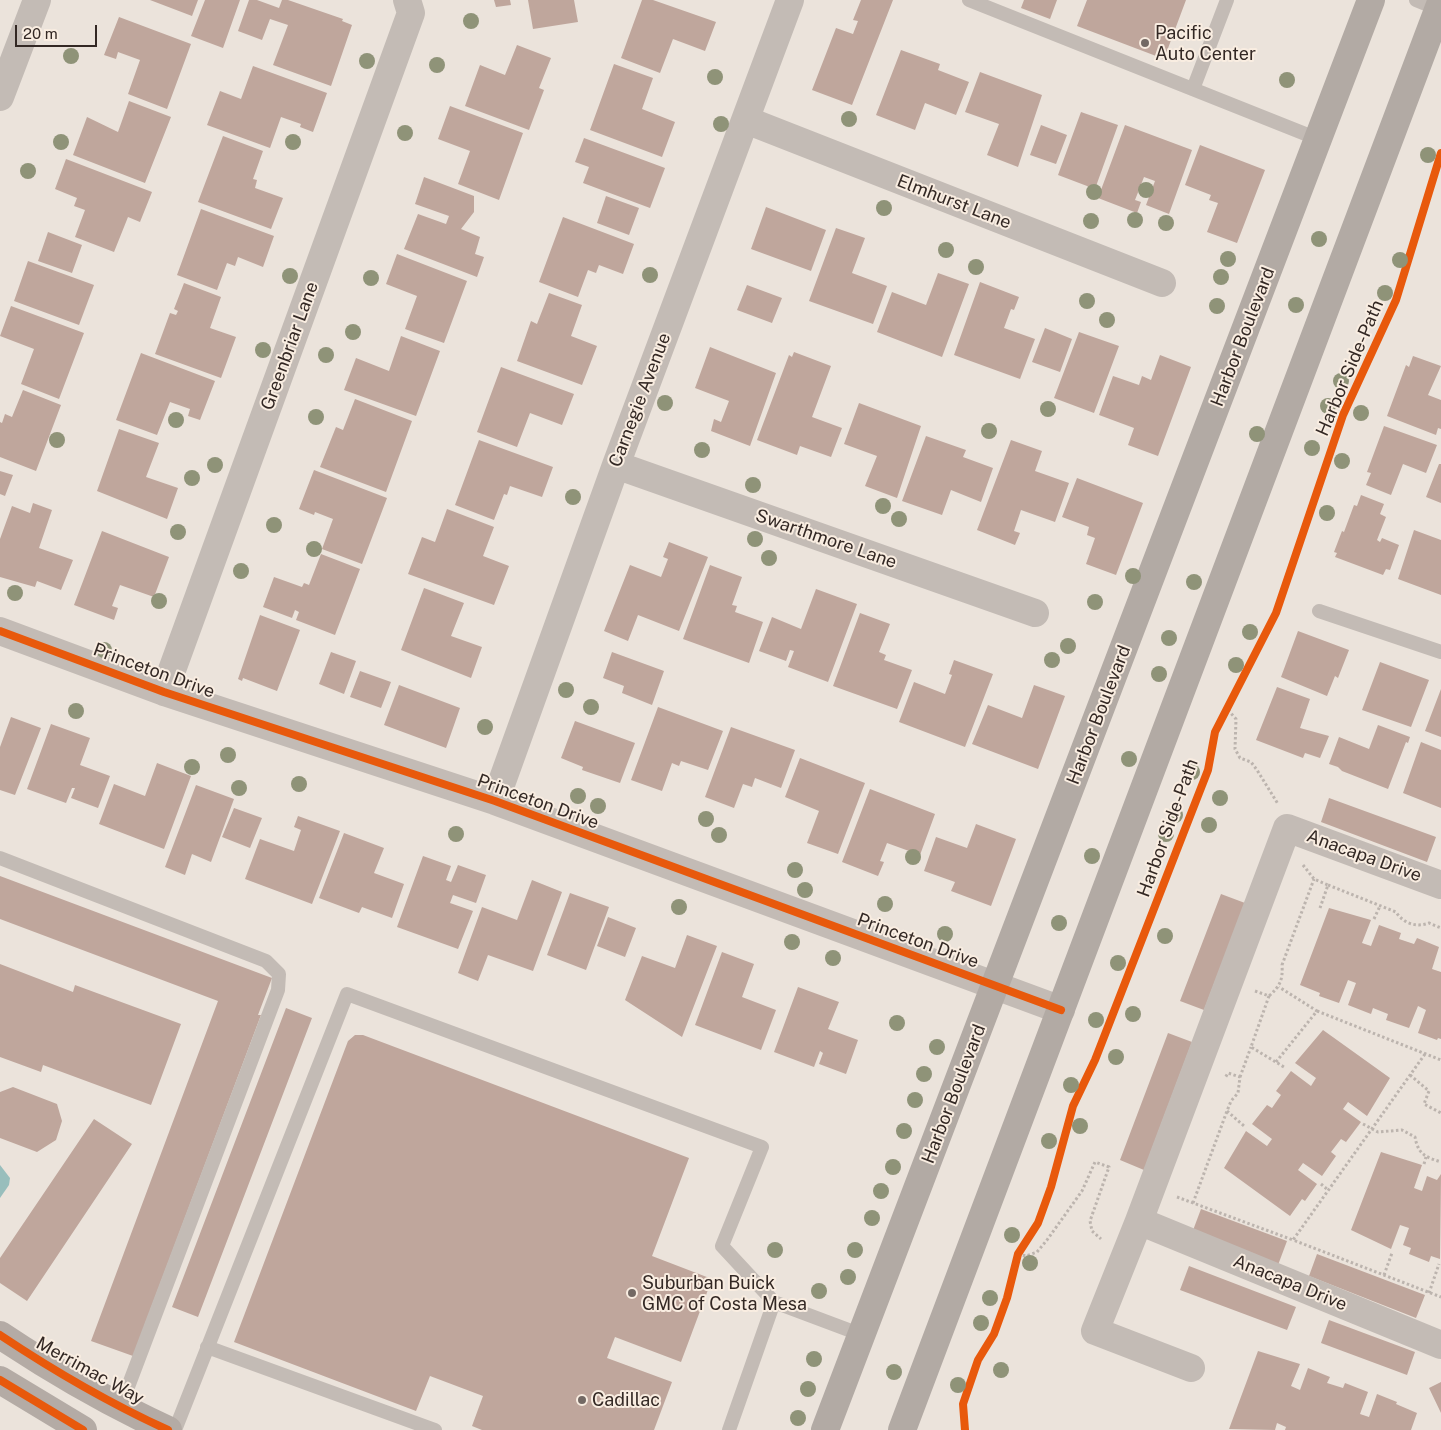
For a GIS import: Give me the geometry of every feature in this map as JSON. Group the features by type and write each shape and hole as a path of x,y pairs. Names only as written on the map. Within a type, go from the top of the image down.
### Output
{"main road":[{"name":"Harbor Boulevard","path":"825,1430 1371,0"},
{"path":"902,1430 1062,1010 1432,3"}],"street":[{"path":"0,97 37,0"},
{"name":"Greenbriar Lane","path":"164,692 410,13 407,0"},
{"name":"Carnegie Avenue","path":"495,801 616,465 790,0"},
{"name":"Elmhurst Lane","path":"746,120 1162,283"},
{"name":"Swarthmore Lane","path":"616,465 1035,613"},
{"name":"Princeton Drive","path":"0,631 164,692 495,801 1062,1010"},
{"path":"1191,1368 1094,1331 1139,1221 1287,828"},
{"name":"Anacapa Drive","path":"1287,828 1441,885"},
{"name":"Anacapa Drive","path":"1139,1221 1441,1345"},
{"name":"Merrimac Way","path":"0,1335 44,1365 120,1408 168,1430"},
{"path":"0,1380 83,1430"}],"lane":[{"path":"969,0 1318,139"},
{"path":"1193,89 1227,0"},
{"path":"1319,611 1441,652"},
{"path":"0,858 266,961 279,974 278,990 120,1408"},
{"path":"175,1430 347,994 762,1147 722,1246 774,1302 862,1335"},
{"path":"729,1430 774,1302"},
{"path":"207,1347 429,1429"}],"path":[{"path":"1223,719 1232,702"},
{"path":"1228,710 1236,718 1235,749 1240,758 1251,762 1277,801 1300,860 1314,880 1396,912 1401,920 1420,926 1428,923 1441,928"},
{"path":"1314,880 1282,965 1279,987 1269,996 1240,1077 1238,1094 1226,1110 1193,1203 1441,1297"},
{"path":"1320,908 1328,885"},
{"path":"1374,919 1380,906"},
{"path":"1279,987 1316,1011 1441,1060"},
{"path":"1247,988 1269,996"},
{"path":"1276,1062 1316,1011"},
{"path":"1251,1047 1284,1067"},
{"path":"1293,1240 1425,1054"},
{"path":"1222,1082 1228,1073 1240,1077"},
{"path":"1410,1075 1429,1091 1424,1104 1441,1113"},
{"path":"1226,1110 1244,1126"},
{"path":"1363,1124 1378,1132 1402,1130 1415,1137 1417,1149 1426,1157 1441,1162"},
{"path":"1424,1164 1426,1157"},
{"path":"1018,1254 1026,1256 1037,1252 1082,1191 1095,1162 1109,1167 1090,1221 1092,1231 1102,1240 1127,1249"},
{"path":"1321,1184 1328,1190"},
{"path":"1016,1263 1018,1254 1023,1246"},
{"path":"1384,1275 1392,1253"},
{"path":"1430,1293 1439,1264"}],"water":[{"path":"0,1165 10,1178 9,1185 0,1198"}],"building":[{"path":"150,0 198,0 192,16"},
{"path":"205,0 240,0 223,48 191,36"},
{"path":"249,0 257,0 279,8 282,0 288,0 343,19 342,21 352,25 331,86 273,65 288,25 270,19 262,40 238,31"},
{"path":"494,0 510,0 511,5 496,7"},
{"path":"528,0 574,0 578,22 533,29"},
{"path":"642,0 653,0 716,22 705,51 673,39 660,73 621,58"},
{"path":"861,0 893,0 852,105 812,90 836,28 853,34 858,21 853,20"},
{"path":"1024,0 1057,0 1050,19 1021,8"},
{"name":"Pacific Auto Center","path":"1087,0 1186,0 1164,59 1077,26"},
{"path":"119,17 191,44 167,109 128,94 140,60 118,52 116,59 104,55"},
{"path":"517,45 551,58 539,88 544,90 529,130 465,106 480,65 505,75"},
{"path":"901,50 940,64 938,70 969,82 956,115 925,103 915,130 876,115"},
{"path":"614,64 653,78 642,109 675,122 662,157 590,130"},
{"path":"253,66 327,93 313,132 300,127 301,124 281,117 270,148 207,125 220,91 241,99"},
{"path":"980,72 1042,95 1018,167 987,155 999,124 965,112"},
{"path":"129,101 171,117 145,183 73,155 87,117 118,132"},
{"path":"450,106 523,133 499,200 458,184 470,151 438,139"},
{"path":"1081,112 1118,125 1095,189 1058,175"},
{"path":"1041,125 1067,135 1056,164 1030,155"},
{"path":"1125,125 1192,150 1169,214 1146,205 1155,181 1144,177 1135,200 1141,202 1137,213 1098,198"},
{"path":"223,136 263,151 253,179 257,180 255,188 283,198 271,229 198,202"},
{"path":"584,138 665,168 650,208 583,183 589,167 575,162"},
{"path":"1200,145 1265,170 1237,243 1207,232 1218,203 1209,200 1211,195 1185,185"},
{"path":"66,159 152,192 140,222 128,217 114,252 75,237 85,210 74,206 77,198 55,189"},
{"path":"424,177 474,196 474,212 461,229 480,237 475,254 484,257 477,277 404,249 418,214 446,224 449,216 415,204"},
{"path":"606,196 639,208 629,235 597,223"},
{"path":"766,207 826,230 811,271 751,249"},
{"path":"201,209 274,236 263,267 238,257 235,266 227,263 217,290 177,275"},
{"path":"563,217 634,244 623,274 599,265 596,273 588,270 578,297 539,282"},
{"path":"836,228 865,238 852,273 887,286 873,324 809,301"},
{"path":"48,232 82,245 72,273 38,261"},
{"path":"397,254 467,281 444,343 405,329 417,296 386,284"},
{"path":"28,261 94,285 79,325 14,301"},
{"path":"938,273 969,284 942,357 877,332 892,292 926,305"},
{"path":"980,282 1019,297 1014,310 1011,309 1004,328 1035,339 1020,379 954,355"},
{"path":"184,283 221,297 210,328 236,337 221,378 155,354 170,313 176,315 178,311 174,309"},
{"path":"747,285 782,298 772,323 737,310"},
{"path":"549,293 582,305 571,336 597,346 582,385 517,361 531,321 537,324"},
{"path":"11,306 84,333 59,399 21,384 34,349 0,336"},
{"path":"1045,328 1072,339 1060,372 1032,362"},
{"path":"1079,332 1119,346 1094,413 1054,398"},
{"path":"401,336 440,351 416,416 344,390 356,358 389,371"},
{"path":"710,347 776,373 750,446 711,431 714,419 721,422 729,401 695,388"},
{"path":"794,352 831,366 812,417 842,428 831,457 800,446 797,455 757,440 789,355 792,357"},
{"path":"141,353 215,381 200,420 188,416 190,409 170,402 157,435 116,420"},
{"path":"1160,355 1191,367 1158,456 1128,445 1134,428 1099,415 1113,376 1139,385 1142,376 1151,380"},
{"path":"1413,356 1441,366 1428,395 1441,400 1441,429 1438,428 1436,435 1387,416 1406,365 1409,367"},
{"path":"501,367 574,394 562,425 530,413 517,447 477,432"},
{"path":"23,390 61,405 36,471 0,457 0,422 2,423 5,414 12,417"},
{"path":"355,399 412,421 386,492 320,467 336,427 343,430"},
{"path":"859,403 921,426 897,498 865,486 877,456 844,444"},
{"path":"1384,426 1437,445 1426,473 1403,464 1391,495 1366,485 1371,473 1367,472"},
{"path":"119,429 159,443 146,477 178,488 167,519 97,491"},
{"path":"926,436 966,450 963,457 993,468 981,502 951,490 942,515 902,501"},
{"path":"479,440 553,467 542,497 510,486 507,495 504,494 494,520 455,505"},
{"path":"1011,440 1042,451 1035,471 1069,483 1055,522 1021,510 1014,531 1020,533 1015,545 977,530"},
{"path":"1439,464 1441,464 1441,503 1426,497"},
{"path":"314,470 387,498 362,564 322,549 333,519 315,512 314,515 299,509"},
{"path":"0,471 13,475 5,496 0,494"},
{"path":"1077,478 1143,503 1116,575 1086,564 1095,538 1087,535 1089,527 1062,517"},
{"path":"1361,495 1384,504 1380,514 1386,517 1377,540 1380,542 1382,538 1399,545 1390,570 1386,569 1383,575 1335,557 1337,553 1334,552 1342,531 1344,532 1354,505 1357,506"},
{"path":"33,503 52,510 39,548 73,560 61,590 37,581 35,587 0,577 0,539 12,506 30,513"},
{"path":"447,509 494,527 483,556 509,566 494,605 408,574 422,537 435,542"},
{"path":"1414,530 1441,540 1441,595 1398,579"},
{"path":"102,531 169,557 154,597 120,585 112,606 118,608 114,620 74,605"},
{"path":"669,542 708,557 679,631 638,615 628,641 604,631 630,565 661,577 668,559 663,557"},
{"path":"321,554 360,569 335,635 296,620 299,612 295,610 292,618 263,607 274,577 302,587 304,583 309,585"},
{"path":"710,565 742,577 732,605 737,606 735,612 763,622 749,663 683,639"},
{"path":"424,588 464,603 451,636 482,647 471,678 401,650"},
{"path":"816,589 857,604 828,682 788,667 794,651 790,650 786,661 759,651 772,617 801,629"},
{"path":"860,613 890,624 879,652 886,655 884,660 912,670 897,709 833,686"},
{"path":"260,615 300,630 277,691 243,678 242,681 238,679"},
{"path":"1298,631 1349,650 1338,678 1335,676 1327,696 1281,677"},
{"path":"331,652 356,661 344,694 319,684"},
{"path":"612,652 664,671 652,705 622,693 624,686 603,678"},
{"path":"954,660 993,674 965,747 899,722 914,682 945,694 952,675 949,674"},
{"path":"1380,662 1429,680 1411,727 1362,710"},
{"path":"360,671 391,682 381,708 350,697"},
{"path":"399,685 460,708 446,748 384,725"},
{"path":"1034,685 1065,696 1038,769 972,744 988,705 1022,718"},
{"path":"1277,687 1310,699 1300,728 1329,736 1320,758 1305,753 1303,758 1256,740"},
{"path":"1441,689 1441,737 1425,731"},
{"path":"658,707 723,731 708,770 681,761 679,766 672,763 662,791 631,780"},
{"path":"11,717 41,728 15,795 0,790 0,747"},
{"path":"575,721 635,743 620,783 582,770 583,767 561,758"},
{"path":"51,724 90,738 80,765 110,776 98,808 71,798 75,788 72,788 66,803 27,789"},
{"path":"1378,725 1410,737 1408,743 1406,742 1388,789 1329,764 1339,737 1369,749"},
{"path":"731,727 795,750 781,788 755,778 752,787 743,784 734,808 705,797"},
{"path":"1421,742 1441,750 1441,808 1403,793"},
{"path":"800,758 865,783 838,854 807,843 819,811 785,797"},
{"path":"157,763 191,776 164,849 99,824 114,784 145,796"},
{"path":"196,785 234,799 211,862 192,854 185,875 165,867"},
{"path":"870,789 935,814 920,855 887,843 880,861 884,862 878,876 842,862"},
{"path":"1329,798 1436,837 1427,862 1321,822"},
{"path":"234,808 262,818 250,848 222,837"},
{"path":"298,816 340,831 312,904 245,879 260,839 294,851 301,830 294,827"},
{"path":"976,824 1016,839 991,906 951,891 955,882 924,871 936,837 967,848"},
{"path":"344,833 384,848 374,873 404,884 392,918 362,907 359,913 319,898"},
{"path":"423,856 451,866 446,880 451,882 458,865 486,875 476,903 453,895 450,903 473,911 458,949 397,927"},
{"path":"0,876 272,978 258,1015 261,1015 133,1356 91,1341 218,1001 0,919"},
{"path":"532,880 562,892 533,971 488,955 478,981 458,973 482,907 517,920"},
{"path":"570,893 609,907 586,970 547,955"},
{"path":"1221,894 1245,903 1204,1010 1180,1001"},
{"path":"1329,908 1371,920 1362,943 1371,946 1379,925 1401,933 1399,939 1414,944 1417,938 1439,947 1432,969 1441,972 1441,1039 1438,1038 1437,1040 1418,1033 1426,1010 1418,1006 1409,1028 1386,1020 1388,1014 1373,1008 1371,1014 1348,1005 1356,983 1348,980 1339,1003 1319,996 1320,993 1300,985"},
{"path":"608,917 636,928 625,957 597,946"},
{"path":"687,935 717,946 682,1037 625,1000 642,956 675,968"},
{"path":"722,952 754,964 742,997 776,1010 761,1050 695,1025"},
{"path":"0,964 73,992 75,985 181,1024 151,1105 43,1065 41,1072 0,1057"},
{"path":"798,987 839,1002 828,1029 858,1040 846,1074 819,1064 823,1053 820,1051 814,1067 774,1052"},
{"path":"286,1008 312,1018 198,1317 172,1307"},
{"path":"1323,1030 1390,1078 1367,1116 1348,1102 1343,1109 1361,1122 1346,1142 1341,1139 1331,1152 1336,1156 1322,1176 1303,1163 1298,1170 1317,1184 1305,1201 1302,1199 1290,1216 1224,1168 1246,1131 1267,1146 1272,1139 1252,1124 1267,1105 1272,1108 1281,1095 1276,1091 1291,1071 1311,1086 1316,1078 1295,1063"},
{"path":"1168,1033 1192,1042 1144,1170 1120,1160"},
{"path":"355,1035 363,1035 689,1158 652,1256 712,1279 681,1362 615,1337 607,1358 672,1382 654,1430 482,1430 472,1426 483,1396 430,1376 416,1411 234,1342 348,1041"},
{"path":"13,1087 57,1104 62,1121 56,1140 37,1152 0,1138 0,1092"},
{"path":"94,1119 132,1144 27,1301 0,1283 0,1258"},
{"path":"1381,1152 1422,1165 1414,1188 1422,1191 1427,1176 1437,1180 1441,1174 1440,1259 1431,1256 1429,1262 1409,1254 1411,1248 1403,1245 1409,1228 1400,1225 1391,1249 1351,1230"},
{"path":"1201,1209 1287,1241 1278,1265 1192,1233"},
{"path":"1317,1254 1425,1295 1416,1318 1309,1276"},
{"path":"1189,1266 1296,1307 1287,1330 1180,1290"},
{"path":"1329,1320 1415,1352 1407,1375 1321,1343"},
{"path":"1258,1351 1300,1364 1291,1386 1300,1390 1308,1368 1330,1377 1327,1383 1343,1388 1345,1383 1368,1392 1360,1414 1369,1417 1377,1394 1397,1402 1396,1404 1417,1413 1411,1430 1285,1430 1286,1427 1277,1423 1275,1430 1229,1429"},
{"path":"1441,1382 1441,1413 1429,1388"}],"cycle path":[{"name":"Harbor Side-Path","path":"965,1430 963,1404 978,1360 994,1334 1007,1298 1018,1254 1038,1223 1051,1187 1073,1106 1095,1060 1208,770 1215,732 1276,613 1343,415 1396,300 1441,153"},
{"path":"0,631 164,692 495,801 1061,1010"},
{"path":"0,1335 82,1386 168,1430"},
{"path":"0,1380 83,1430"}],"place":[{"name":"Pacific Auto Center","path":"1145,43"},
{"name":"Suburban Buick GMC of Costa Mesa","path":"632,1293"},
{"name":"Cadillac","path":"582,1400"}]}
